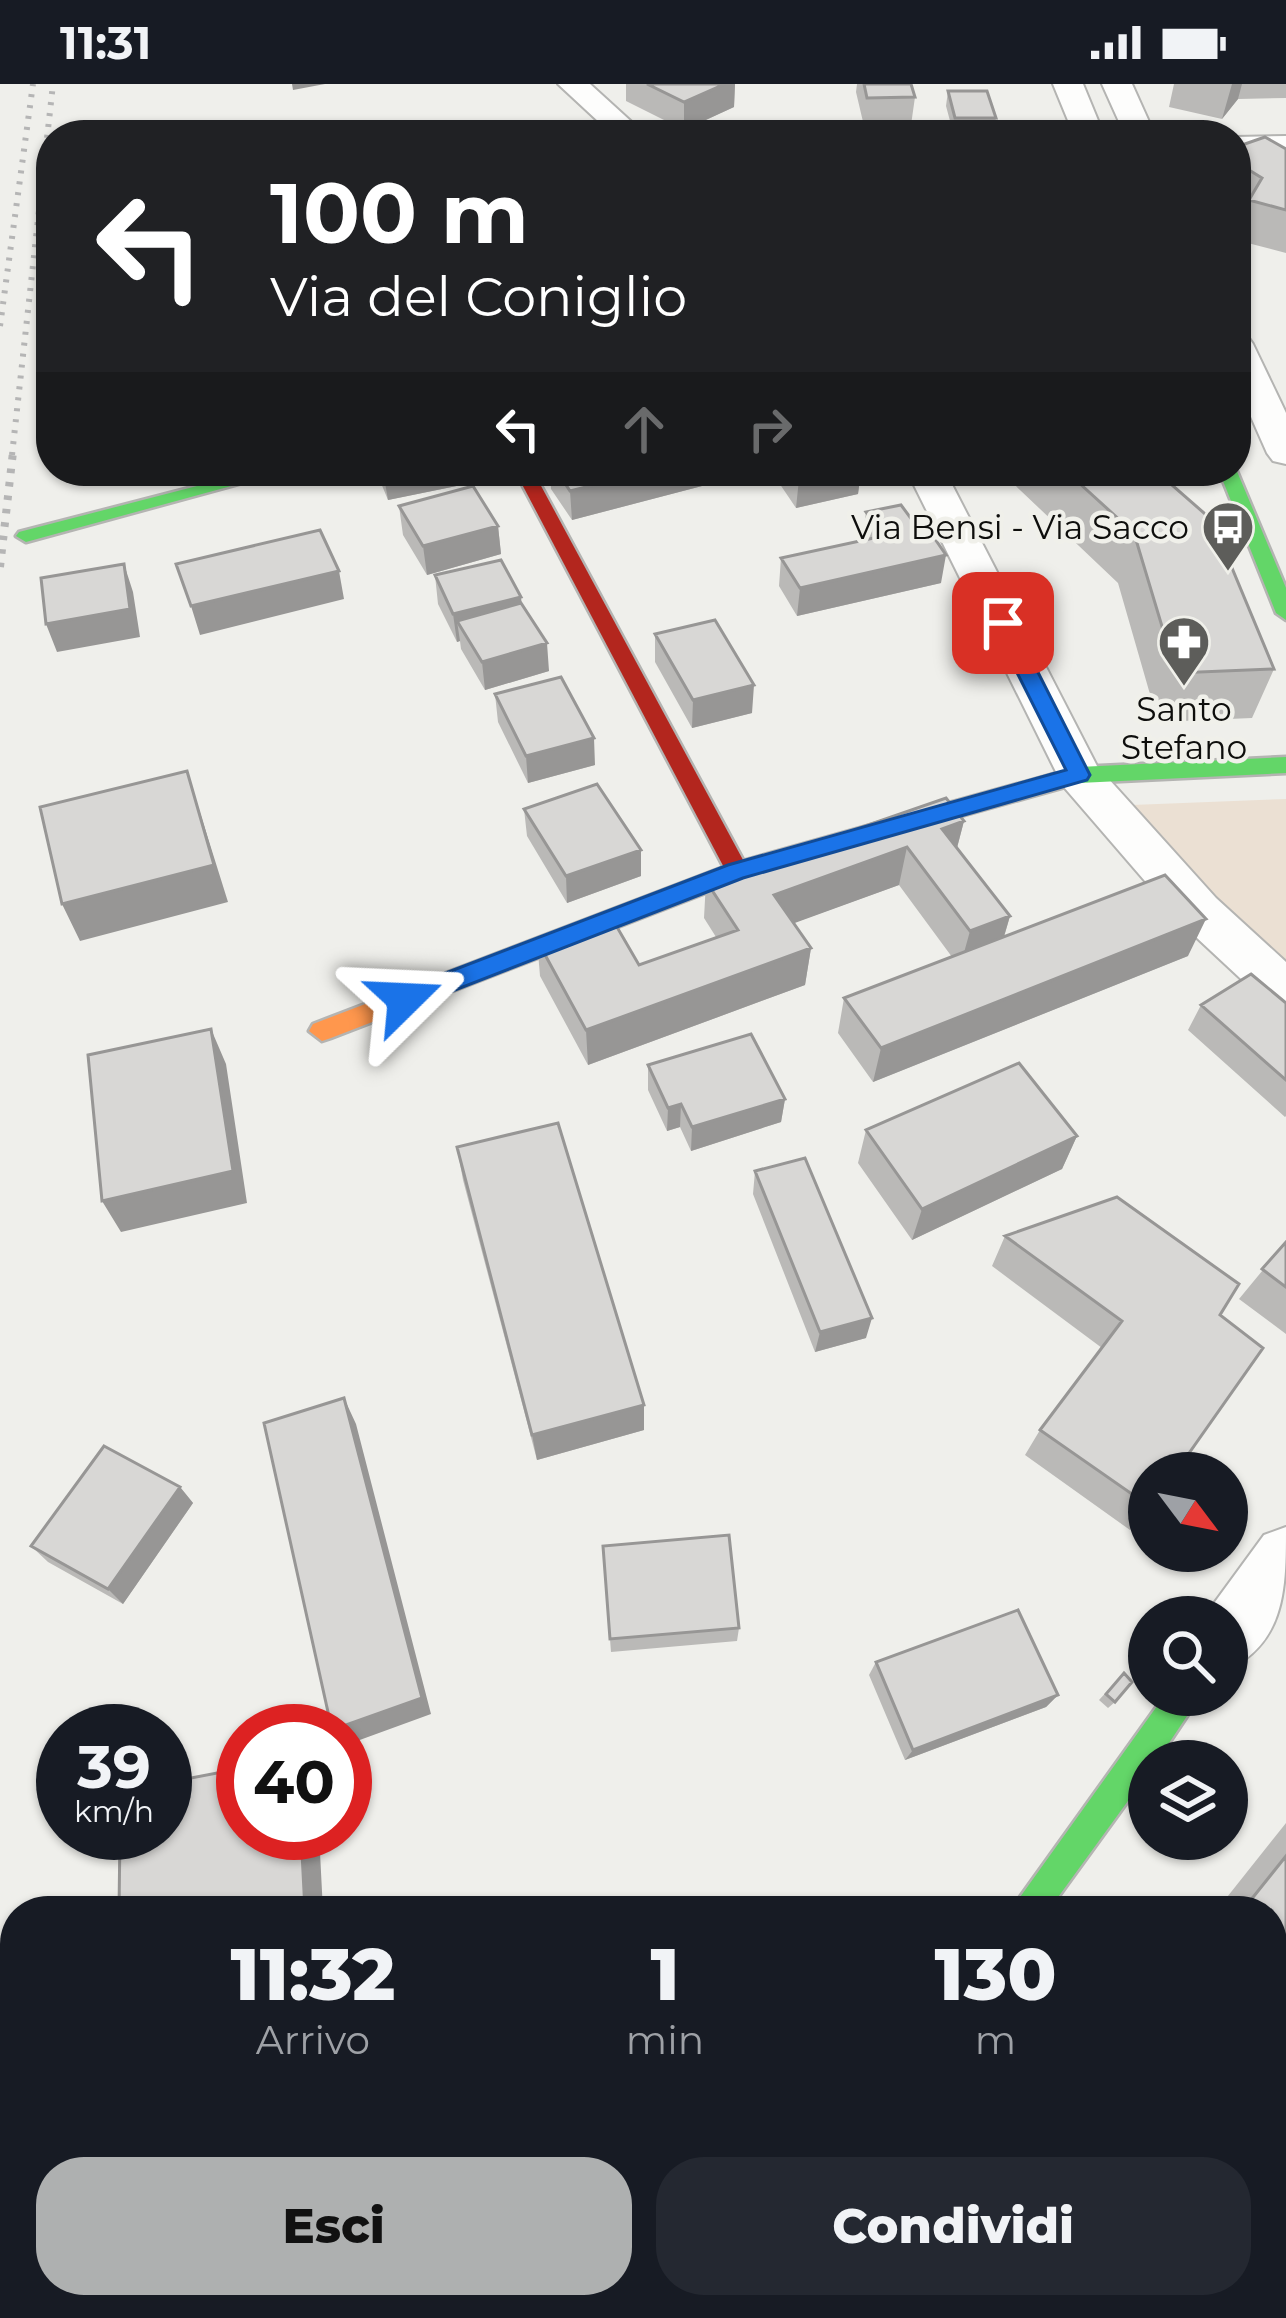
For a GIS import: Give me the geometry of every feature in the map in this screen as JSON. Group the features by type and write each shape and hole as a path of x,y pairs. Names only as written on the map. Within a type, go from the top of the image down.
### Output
{"street":[{"path":"573,84 614,120"},
{"path":"1068,84 1083,120"},
{"path":"1117,84 1133,120"},
{"path":"1251,146 1286,145"},
{"path":"1251,377 1286,453"},
{"path":"26,536 219,486"},
{"path":"532,486 736,872"},
{"path":"934,486 1079,775 1199,911 1286,991"},
{"path":"1234,486 1286,613"},
{"path":"322,1030 736,872 1079,775 1286,765"},
{"path":"1248,1609 1286,1557"},
{"path":"1038,1896 1170,1716"}],"shaded area":[{"path":"1286,799 1286,973 1221,910 1132,805"}],"building":[{"path":"647,84 725,84 684,102"},
{"path":"864,84 911,84 915,97 867,98"},
{"path":"948,91 987,91 996,118 955,118"},
{"path":"1265,137 1286,149 1286,210 1251,201 1262,178 1251,171 1251,142"},
{"path":"473,486 498,526 423,546 399,506"},
{"path":"1082,486 1173,486 1212,520 1274,669 1176,673 1134,533"},
{"path":"901,505 918,528 926,526 946,555 800,588 781,558 883,536 866,512"},
{"path":"320,530 339,571 191,606 176,564"},
{"path":"501,560 521,597 453,614 435,575"},
{"path":"124,564 130,609 46,624 41,578"},
{"path":"521,603 547,643 482,662 457,621"},
{"path":"715,620 754,685 693,700 655,634"},
{"path":"561,677 594,738 526,756 495,694"},
{"path":"187,771 214,865 62,904 40,807"},
{"path":"597,784 641,850 566,876 524,809"},
{"path":"946,798 964,821 942,829 1010,916 970,931 907,847 774,895 811,948 586,1030 537,940 610,915 639,965 738,930 706,881"},
{"path":"1165,875 1206,919 881,1048 844,998"},
{"path":"1251,974 1286,1003 1286,1080 1201,1005"},
{"path":"211,1029 233,1171 102,1201 88,1055"},
{"path":"751,1034 785,1099 692,1127 681,1104 668,1108 648,1065"},
{"path":"1019,1063 1077,1136 922,1209 866,1130"},
{"path":"558,1123 644,1405 532,1435 457,1147"},
{"path":"805,1158 872,1318 820,1332 755,1171"},
{"path":"1117,1197 1239,1284 1220,1315 1263,1348 1190,1452 1128,1452 1128,1491 1040,1430 1122,1321 1005,1236"},
{"path":"1286,1242 1286,1287 1262,1269"},
{"path":"344,1398 422,1698 372,1716 372,1704 326,1704 264,1423"},
{"path":"104,1446 180,1487 108,1589 31,1546"},
{"path":"729,1535 739,1628 610,1639 603,1546"},
{"path":"1018,1610 1058,1695 913,1750 876,1662"},
{"path":"1124,1673 1128,1687 1115,1702 1106,1694"},
{"path":"216,1773 216,1860 302,1860 304,1896 119,1896 120,1860 192,1860 192,1778"},
{"path":"1286,1856 1286,1896 1254,1896"}],"railway":[{"path":"0,326 33,84"},
{"path":"49,120 53,84"},
{"path":"12,455 36,238"},
{"path":"0,567 13,452"}],"traffic: fast":[{"path":"26,536 219,486"},
{"path":"1234,486 1286,613"},
{"path":"889,828 1079,775 1286,765"},
{"path":"1038,1896 1170,1716"}],"traffic: slow":[{"path":"322,1031 737,871 889,828"}],"traffic: jam":[{"path":"532,486 737,871"}],"place":[{"name":"Via Bensi - Via Sacco","path":"1228,573"},
{"name":"Santo Stefano","path":"1184,688"}],"route":[{"path":"405,999 736,872 1079,775 1003,623"}]}
